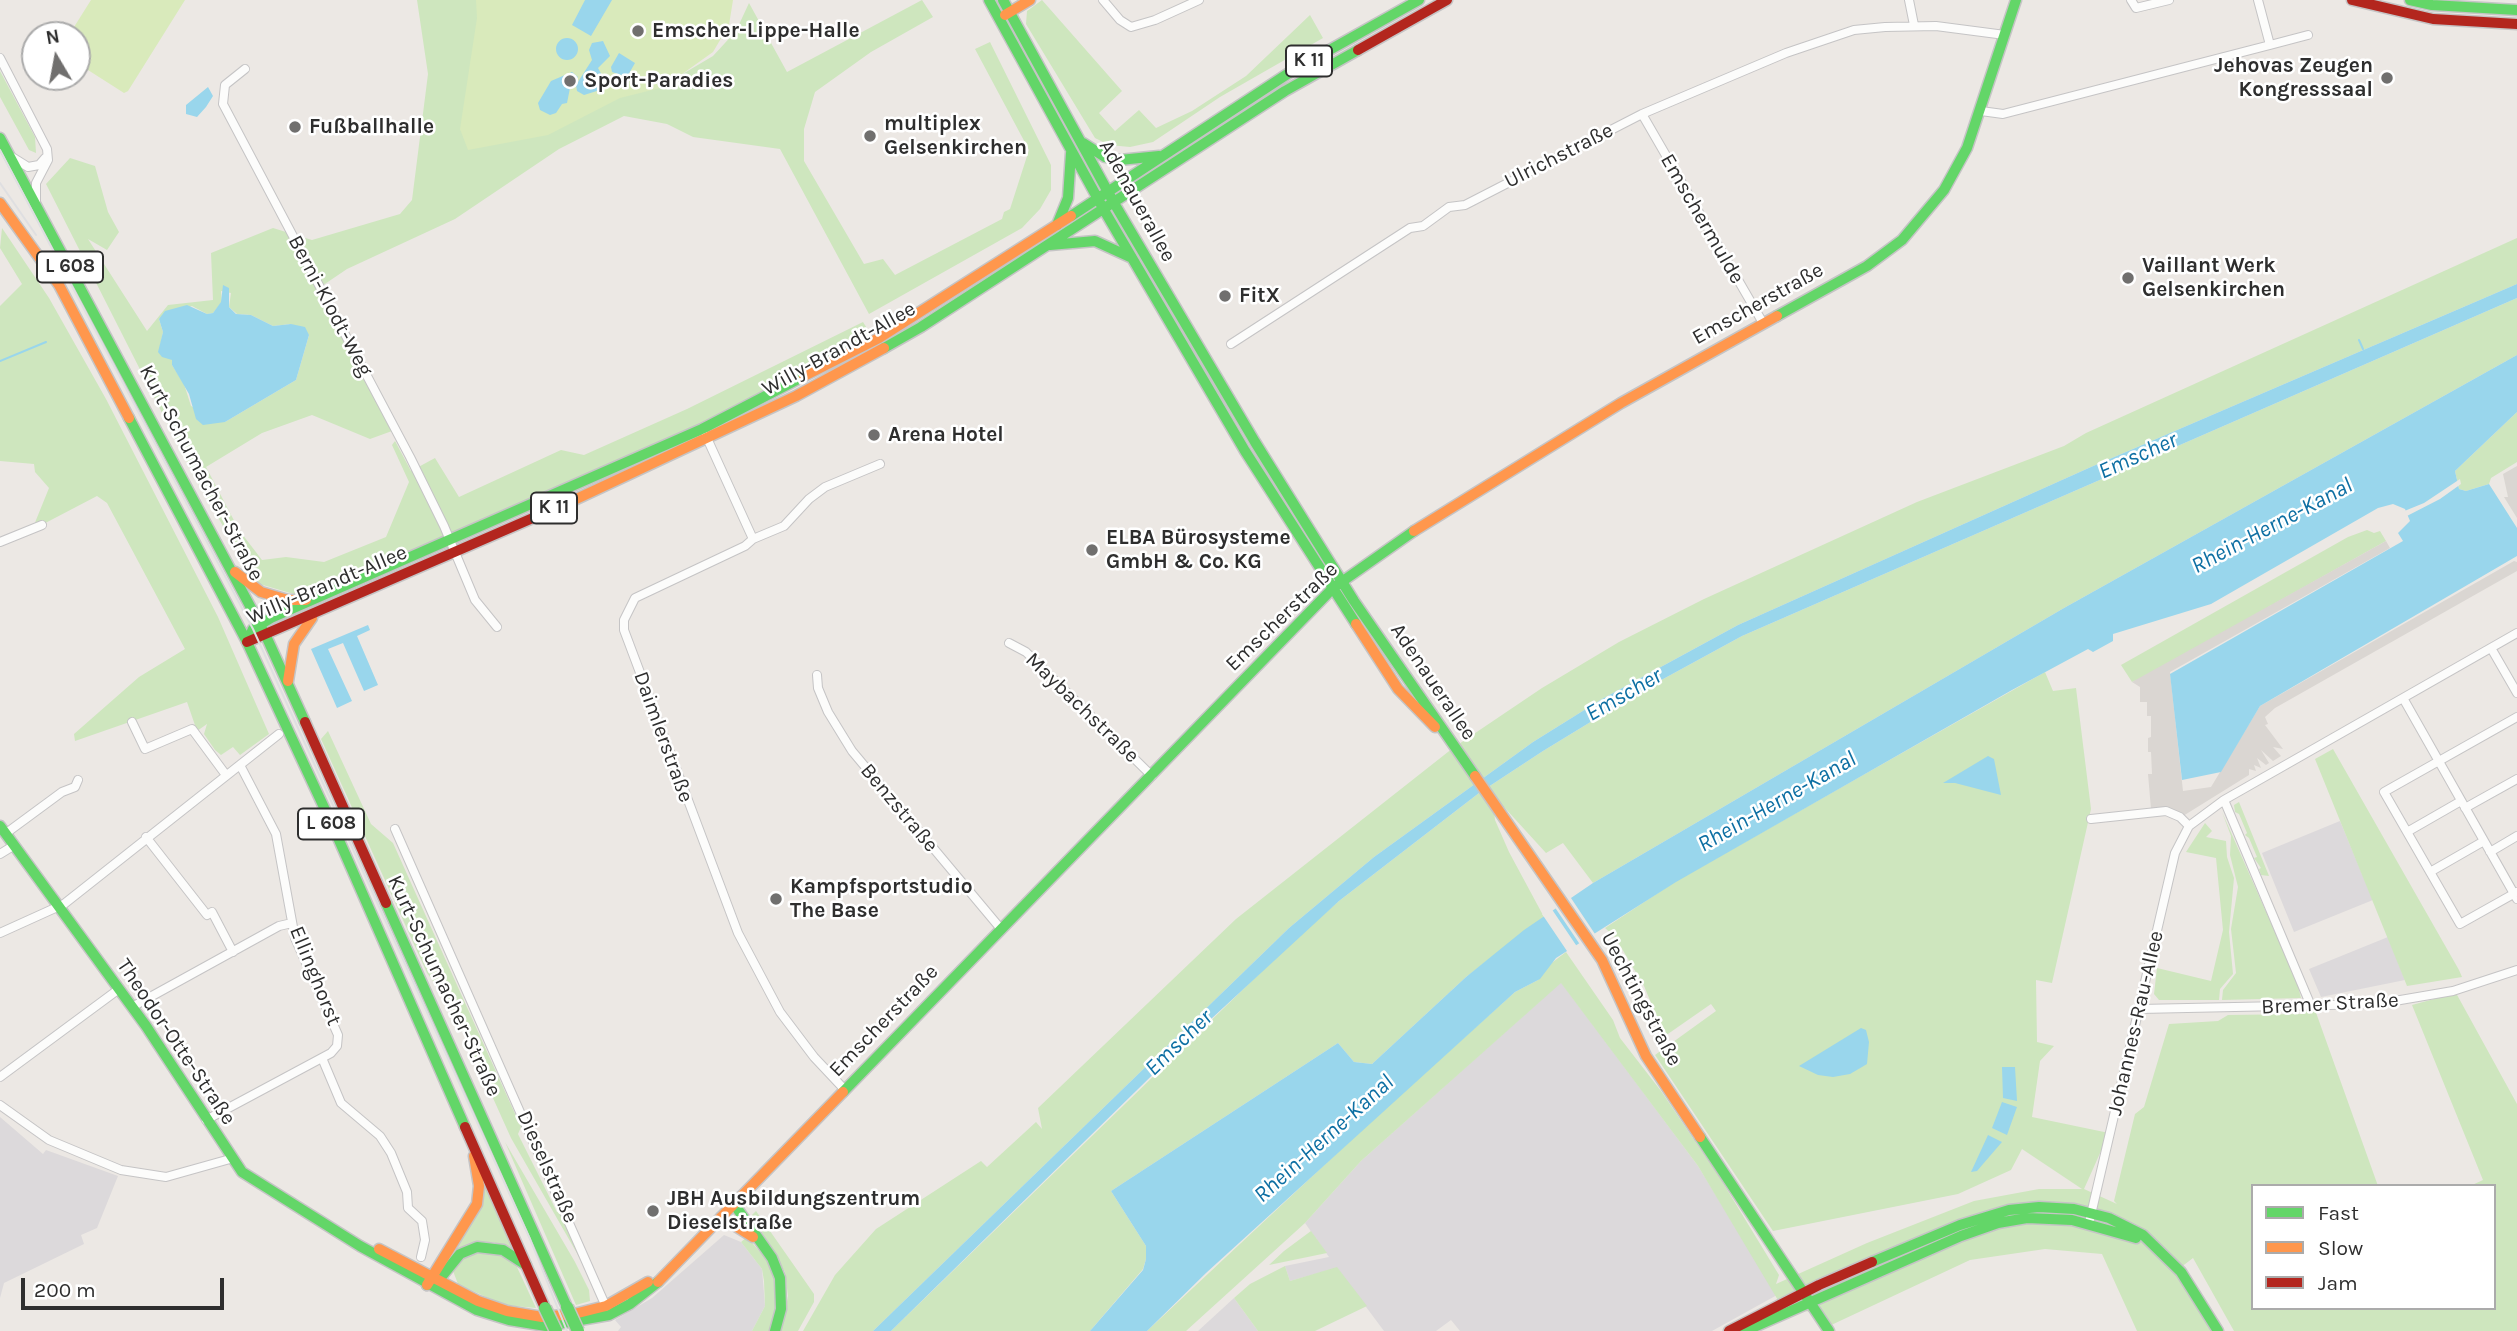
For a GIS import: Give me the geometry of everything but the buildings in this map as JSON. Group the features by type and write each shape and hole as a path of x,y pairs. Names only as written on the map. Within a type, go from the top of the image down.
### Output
{"main road":[{"path":"1002,6 1030,0"},
{"name":"Willy-Brandt-Allee","path":"247,642 263,630 316,605 796,396 903,338 1050,245 1159,156 1292,71 1419,0"},
{"name":"Willy-Brandt-Allee","path":"705,435 879,338 1057,225 1106,201 1285,91 1447,0"},
{"name":"Emscherstraße","path":"525,1323 561,1325 637,1299 734,1204 1338,585 1410,534 1529,457 1867,266 1902,240 1944,190 1967,148 2016,0"},
{"path":"2351,0 2433,19 2517,24"},
{"path":"2410,0 2432,5 2517,10"},
{"name":"Adenauerallee","path":"1002,6 1106,201 1255,442 1338,585"},
{"name":"Kurt-Schumacher-Straße","path":"0,138 263,630 578,1331"},
{"path":"1057,225 1068,198 1076,147 1120,160 1159,156"},
{"name":"Adenauerallee","path":"1106,201 1131,258 1245,451 1464,763"},
{"name":"Kurt-Schumacher-Straße","path":"0,203 59,285 247,642 556,1331"},
{"path":"1050,245 1095,240 1131,258"},
{"path":"230,568 261,592 316,605 294,644 288,684"},
{"name":"Uechtingstraße","path":"1464,763 1558,894 1614,981 1646,1056 1829,1331"},
{"name":"Theodor-Otte-Straße","path":"2,830 132,1007 230,1158 248,1177 347,1236 432,1281 477,1310 525,1323"},
{"name":"L 608","path":"432,1281 477,1204 479,1186 473,1145"},
{"path":"734,1204 760,1241 780,1278 781,1308 775,1331"},
{"path":"1729,1331 1920,1241 1995,1213 2039,1207 2130,1228 2154,1247 2192,1286 2218,1331"},
{"path":"721,1217 760,1241"},
{"path":"432,1281 460,1254 477,1247 503,1250 528,1267"},
{"path":"1745,1331 1806,1297"}],"street":[{"path":"1103,0 1120,20 1131,26 1164,16 1199,0"},
{"path":"1909,0 1914,25"},
{"path":"2131,0 2136,8 2169,0"},
{"path":"2258,0 2270,45"},
{"name":"Ulrichstraße","path":"1231,344 1410,228 1423,226 1449,207 1465,205 1642,114 1824,38 1854,30 1914,25 2005,35"},
{"path":"1981,111 2003,114 2308,35"},
{"path":"0,58 48,154 48,160 36,183 37,205"},
{"name":"Berni-Klodt-Weg","path":"245,69 225,85 223,104 354,349 453,545 475,600 497,627"},
{"name":"Emschermulde","path":"1642,114 1763,323"},
{"path":"9,156 28,167 39,165 48,154"},
{"path":"705,435 752,538"},
{"name":"Daimlerstraße","path":"845,1090 807,1048 780,1012 735,927 624,630 624,620 635,598 745,546 752,538 784,526 809,499 825,487 880,464"},
{"path":"0,542 42,525"},
{"name":"Johannes-Rau-Allee","path":"2090,1218 2175,853 2189,826 2224,800 2517,633"},
{"name":"Maybachstraße","path":"1009,643 1026,652 1152,775"},
{"path":"2491,648 2517,693"},
{"name":"Benzstraße","path":"817,675 818,688 828,712 852,751 1002,929"},
{"path":"2403,698 2439,761 2490,852 2516,894 2460,924 2384,792 2439,761 2517,717"},
{"path":"132,722 145,749 192,729 226,775"},
{"path":"0,933 58,908 279,734"},
{"name":"Ellinghorst","path":"206,1120 322,1058 337,1046 338,1035 295,938 275,834 240,765"},
{"path":"2407,832 2517,779"},
{"name":"Theodor-Otte-Straße","path":"2,830 62,792 75,787 78,780"},
{"path":"2224,800 2311,1006"},
{"path":"2091,819 2165,811 2180,817 2189,826"},
{"name":"Dieselstraße","path":"395,829 607,1310"},
{"path":"2490,852 2517,836"},
{"path":"146,837 207,915 212,912 233,952"},
{"path":"2430,872 2484,841"},
{"path":"0,854 13,846"},
{"path":"132,1007 279,926 292,923"},
{"name":"Bremer Straße","path":"2140,1009 2311,1006 2415,999 2453,991 2517,970"},
{"path":"0,1077 119,989"},
{"path":"322,1058 341,1103 380,1136 391,1153 407,1192 408,1208 422,1222 425,1240 421,1257"},
{"path":"0,1105 49,1140 121,1170 166,1177 230,1158"}],"shaded area":[{"path":"2517,466 2517,518 2504,497 2508,497 2503,474"},
{"path":"2386,541 2390,548 2170,672 2183,791 2211,787 2260,706 2514,561 2517,562 2517,571 2275,708 2265,717 2268,724 2265,725 2283,749 2273,747 2281,756 2273,761 2261,750 2269,763 2266,765 2257,758 2261,768 2254,765 2256,771 2249,769 2249,775 2183,816 2167,809 2151,809 2148,774 2152,774 2148,738 2151,737 2151,716 2147,716 2147,702 2140,702 2140,687 2132,682"},
{"path":"2340,821 2373,900 2294,932 2262,853"},
{"path":"2388,937 2405,980 2321,997 2309,969"},
{"path":"1561,982 1698,1166 1777,1295 1712,1331 1460,1331 1451,1320 1436,1331 1384,1331 1337,1268 1290,1281 1285,1266 1329,1257 1305,1223 1361,1161"},
{"path":"0,1117 43,1154 46,1150 118,1176 97,1228 81,1235 84,1244 4,1283 0,1298"},
{"path":"724,1235 741,1242 762,1269 765,1306 752,1331 618,1331 621,1327 615,1320 652,1298"},
{"path":"1234,1298 1258,1331 1198,1331"}],"green space":[{"path":"91,0 185,0 128,91 124,93 91,72 91,21 78,21"},
{"path":"417,0 479,0 620,96 664,85 713,56 736,31 749,3 787,72 922,0 933,17 871,52 815,92 804,129 804,161 864,264 883,259 895,275 1002,219 1004,212 1010,209 1029,150 975,49 990,42 1051,165 1051,190 1040,209 1022,228 869,314 780,149 693,137 667,124 624,116 559,149 455,219 347,269 316,290 392,431 370,439 312,415 262,433 206,467 239,530 262,560 286,557 324,562 386,537 409,482 392,445 395,441 411,471 435,458 459,497 561,450 584,455 687,409 863,322 872,336 705,424 304,597 256,583 194,476 46,184 70,158 95,166 108,212 119,232 107,250 88,239 147,331 168,305 213,300 211,253 273,228 312,240 400,214 412,200 428,74","holes":["221,291 231,293 229,307 237,314 251,315 273,326 291,324 309,335 296,380 225,422 191,406 184,384 172,365 173,360 159,352 163,332 159,319 192,306 207,314 213,313 222,302"]},
{"name":"Sport-Paradies","path":"476,0 733,0 729,25 713,52 664,87 620,98 548,135 468,150 460,129 477,18"},
{"path":"1042,0 1122,91 1099,113 1115,131 1139,110 1156,128 1192,111 1246,76 1310,15 1323,38 1220,97 1153,142 1130,147 1109,145 1095,138 1026,24 1027,11"},
{"path":"0,71 35,137 36,153 29,150 0,97"},
{"path":"2,228 49,298 106,399 218,617 269,734 240,755 233,747 221,755 215,750 204,734 207,724 197,731 187,702 75,741 74,734 139,677 185,649 107,503 97,496 32,530 49,488 35,472 34,464 0,461 0,306 22,284 0,248"},
{"path":"2517,238 2517,284 2091,467 1738,625 1602,699 1533,742 1374,857 1289,928 873,1331 803,1331 835,1275 876,1229 981,1161 987,1167 1036,1122 1042,1129 1038,1108 1236,919 1453,748 1542,688 1619,642 1704,599 1917,502 2064,446 2086,433"},
{"path":"2517,298 2517,355 2064,608 1593,883 1563,843 1546,853 1504,807 1494,810 1495,820 1509,852 1544,917 1466,977 1372,1064 1354,1062 1338,1043 1111,1191 1146,1246 1146,1259 1143,1269 1090,1331 891,1331 1295,939 1339,901 1479,793 1543,751 1643,690 1742,636"},
{"path":"2517,412 2517,462 2491,478 2489,484 2466,491 2459,489 2455,471"},
{"path":"2367,530 2374,533 2380,531 2386,541 2142,678 2132,682 2121,665 2348,537"},
{"path":"2045,672 2053,691 2076,688 2091,809 2052,983 2036,980 2037,1042 2054,1046 2040,1061 2032,1117 2109,1133 2084,1189 2117,1204 2114,1201 2135,1114 2144,1107 2169,1024 2218,1021 2228,1015 2303,1014 2314,1007 2377,1184 2251,1184 2251,1310 2496,1310 2496,1184 2474,1184 2483,1180 2412,1005 2456,993 2517,1104 2517,1331 2234,1331 2193,1258 2176,1271 2211,1331 2137,1331 2102,1254 2045,1249 1970,1260 1827,1327 1816,1313 1782,1307 1698,1166 1561,983 1361,1161 1305,1223 1186,1331 1147,1331 1382,1111 1515,992 1538,980 1549,965 1566,952 1613,1020 1620,1038 1661,1091 1720,1178 1779,1275 1776,1284 1867,1243 1974,1201 2039,1189 2082,1189 2022,1149 2011,1170 1958,1194 1773,1231 1655,1055 1716,1011 1711,1004 1665,1036 1644,986 1615,937 1605,928 1676,881"},
{"path":"328,731 371,824 393,843 521,1127 518,1134 557,1212 561,1212 586,1269 511,1138 451,1005 427,973 321,739"},
{"path":"2333,749 2462,977 2407,986 2315,759"},
{"path":"2239,802 2269,876 2261,875 2261,868 2254,858 2257,857 2245,835 2247,833 2239,814 2235,812 2234,805"},
{"path":"2222,812 2297,982 2301,998 2222,1000 2223,990 2236,973 2231,929 2238,887 2230,855 2231,836"},
{"path":"2205,823 2212,831 2206,837 2226,841 2227,857 2234,878 2229,932 2233,974 2220,989 2219,1000 2159,1000 2154,994 2157,968 2211,981 2223,930 2216,858 2186,852"},
{"path":"505,1142 575,1262 589,1290 590,1301 576,1305"},
{"path":"481,1176 516,1252 493,1242 480,1242 456,1252"},
{"path":"756,1211 814,1294 814,1302 798,1331 781,1331 788,1296 785,1272 752,1215"},
{"path":"1311,1231 1327,1253 1269,1265 1284,1251"},
{"path":"747,1237 768,1261 774,1276 777,1296 775,1316 769,1331 752,1331 765,1306 764,1281 762,1269 741,1242"},
{"path":"477,1252 505,1256 516,1265 536,1308 503,1305 458,1284 453,1271 465,1256"},
{"path":"1285,1266 1290,1281 1337,1267 1367,1306 1315,1331 1258,1331 1234,1298 1250,1284"}],"water":[{"path":"585,0 612,0 591,36 572,25"},
{"path":"567,38 575,41 578,49 575,57 567,60 559,57 556,49 559,41"},
{"path":"603,41 610,56 598,68 605,81 600,90 584,95 577,91 576,85 592,60 589,50 592,43"},
{"path":"619,53 635,63 627,77 612,72 611,67"},
{"path":"572,72 578,77 570,88 567,103 550,115 540,110 538,103 551,81"},
{"path":"208,87 213,96 206,107 197,117 186,114 186,105"},
{"name":"Emscher","path":"2517,284 2517,298 1742,636 1643,690 1543,751 1479,793 1339,901 1185,1043 891,1331 873,1331 1289,928 1374,857 1533,742 1602,699 1738,625 2091,467"},
{"path":"223,285 229,288 229,307 236,314 251,315 273,326 291,324 305,327 309,335 296,380 225,422 203,425 196,419 189,394 172,365 172,360 162,357 158,352 163,332 159,319 165,311 187,305 207,314 213,313 221,302"},
{"name":"Rhein-Herne-Kanal","path":"2517,355 2517,412 2455,471 2459,489 2466,491 2489,484 2517,528 2517,556 2260,706 2221,772 2182,780 2170,674 2403,541 2398,533 2410,521 2405,509 2393,504 2378,508 2211,604 2113,634 2113,641 2093,652 2088,649 2012,690 1676,882 1556,958 1540,979 1515,992 1206,1273 1147,1331 1090,1331 1143,1270 1146,1259 1146,1246 1111,1191 1338,1043 1354,1062 1372,1064 1466,977 1524,930 1593,883 2064,608"},
{"path":"368,625 370,630 357,636 378,685 364,691 343,643 328,649 352,701 337,708 311,649"},
{"path":"1988,756 1994,759 2001,795 1955,783 1943,783"},
{"path":"1861,1028 1866,1030 1869,1042 1867,1064 1850,1074 1833,1077 1818,1075 1799,1066"},
{"path":"2002,1067 2015,1067 2017,1101 2003,1098"},
{"path":"2002,1102 2017,1107 2007,1135 1992,1128"},
{"path":"1988,1135 2002,1142 1977,1171 1971,1172"}],"pier":[{"path":"2460,479 2461,484 2440,499 2405,517 2402,512 2424,503"},
{"path":"1569,895 1597,937 1581,946 1554,906"},
{"path":"1551,908 1578,948 1569,954 1542,914"}],"waterway":[{"path":"2359,340 2363,349"},
{"path":"0,361 46,342"}],"tram line":[{"path":"0,150 253,629 530,1239 567,1331"},
{"path":"0,183 36,235"}],"traffic: fast":[{"path":"989,0 1104,210 1245,451 1356,624"},
{"path":"1003,0 1114,203 1255,442 1354,601 1475,776"},
{"path":"1071,216 1292,71 1419,0"},
{"path":"1777,316 1867,266 1902,240 1944,190 1967,148 2016,0"},
{"path":"2410,0 2432,5 2517,10"},
{"path":"884,348 921,327 1285,91 1358,50"},
{"path":"0,138 266,636 305,722"},
{"path":"1083,143 1105,157 1120,160 1159,156"},
{"path":"1057,225 1068,198 1071,153"},
{"path":"1050,245 1095,241 1130,257"},
{"path":"247,642 253,629 271,618 702,429 804,376"},
{"path":"129,418 247,642 335,831 465,1127"},
{"path":"843,1092 1333,588 1414,531"},
{"path":"0,826 146,1026 242,1172 360,1246 477,1310 509,1320 546,1326 609,1315 630,1304 658,1282"},
{"path":"386,903 567,1307"},
{"path":"1700,1137 1829,1331"},
{"path":"734,1204 772,1258 780,1278 781,1309 775,1331"},
{"path":"1872,1262 1960,1225 2009,1210 2039,1207 2074,1209 2109,1218 2143,1235 2181,1272 2218,1331"},
{"path":"1745,1331 1961,1236 1998,1223 2027,1218 2072,1220 2136,1238"},
{"path":"427,1285 438,1281 460,1254 477,1247 503,1250 526,1265"},
{"path":"567,1307 578,1331"},
{"path":"545,1308 556,1331"}],"traffic: slow":[{"path":"1005,15 1030,0"},
{"path":"0,203 59,285 129,418"},
{"path":"804,376 879,338 1071,216"},
{"path":"1414,531 1621,403 1777,316"},
{"path":"572,501 796,396 884,348"},
{"path":"235,572 261,592 288,600 306,600"},
{"path":"288,681 294,644 312,618"},
{"path":"1356,624 1398,689 1435,727"},
{"path":"1475,776 1602,960 1646,1056 1700,1137"},
{"path":"658,1282 843,1092"},
{"path":"427,1285 477,1204 479,1186 474,1156"},
{"path":"721,1217 753,1237"},
{"path":"379,1249 478,1301 507,1311 542,1317 574,1314 606,1306 648,1282"}],"traffic: jam":[{"path":"1358,50 1447,0"},
{"path":"2352,0 2433,19 2517,24"},
{"path":"247,642 572,501"},
{"path":"305,722 386,903"},
{"path":"465,1127 545,1308"},
{"path":"1729,1331 1819,1285 1872,1262"}],"place":[{"name":"Emscher-Lippe-Halle","path":"638,31"},
{"name":"Jehovas Zeugen Kongresssaal","path":"2387,78"},
{"name":"Sport-Paradies","path":"570,81"},
{"name":"Fußballhalle","path":"295,127"},
{"name":"multiplex Gelsenkirchen","path":"870,136"},
{"name":"Vaillant Werk Gelsenkirchen","path":"2128,278"},
{"name":"FitX","path":"1225,296"},
{"name":"Arena Hotel","path":"874,435"},
{"name":"ELBA Bürosysteme GmbH & Co. KG","path":"1092,550"},
{"name":"Kampfsportstudio The Base","path":"776,899"},
{"name":"JBH Ausbildungszentrum Dieselstraße","path":"653,1211"}]}
